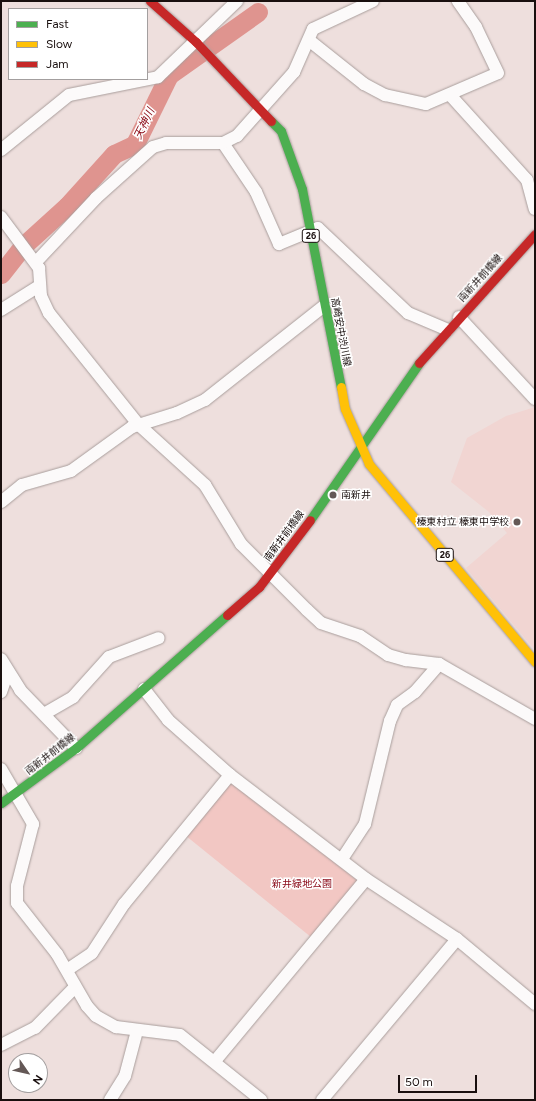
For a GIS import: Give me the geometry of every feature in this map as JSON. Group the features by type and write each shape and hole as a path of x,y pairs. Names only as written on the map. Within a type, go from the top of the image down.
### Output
{"main road":[{"name":"高崎安中渋川線","path":"150,1 198,44 262,109 280,131 294,160 310,231 345,409 359,446 369,464 535,662"},
{"name":"南新井前橋線","path":"1,803 76,748 144,689 270,574 288,552 409,374 459,317 533,240"}],"street":[{"path":"1,150 69,95 154,79 198,44 237,1"},
{"path":"36,262 96,198 153,147 166,143 223,143 237,136 294,72 310,41 313,29 373,1"},
{"path":"310,41 364,84 385,95 426,104 451,96 498,73 476,27 458,1"},
{"path":"451,96 527,180 535,209"},
{"path":"223,143 256,192 279,244 318,228 408,313 448,330"},
{"path":"1,217 36,262 40,274 39,286 49,313 138,424 205,485 241,544 321,623 360,636 388,655 406,660 439,664 535,719"},
{"path":"1,310 39,286"},
{"path":"1,502 22,485 71,471 138,424 177,413 205,400 324,306"},
{"path":"459,317 535,399"},
{"path":"44,714 74,697 109,657 159,638"},
{"path":"1,659 20,690 76,748"},
{"path":"342,859 365,824 390,721 398,705 414,692 439,664"},
{"path":"1,692 8,672"},
{"path":"144,689 168,720 230,775 342,859 366,879 457,940 535,1004"},
{"path":"1,769 33,824 15,896 17,903 67,970 75,987 96,1016 116,1027 137,1031 180,1035 215,1061 261,1100"},
{"path":"67,970 92,953 124,904 230,775"},
{"path":"215,1061 366,879"},
{"path":"322,1100 457,940"},
{"path":"1,1045 35,1028 75,987"},
{"path":"110,1100 125,1076 137,1031"}],"shaded area":[{"name":"榛東村立 榛東中学校","path":"535,407 535,650 466,568 507,533 489,512 451,482 467,438 506,416"}],"green space":[{"name":"新井緑地公園","path":"233,780 358,881 312,938 187,837"}],"waterway":[{"name":"天神川","path":"1,274 24,245 67,206 114,154 135,144 169,75 258,12"}],"traffic: fast":[{"path":"271,121 281,131 302,189 341,387"},
{"path":"310,520 419,363"},
{"path":"1,803 76,748 227,615"}],"traffic: slow":[{"path":"341,387 345,409 369,464 535,662"}],"traffic: jam":[{"path":"150,1 196,42 271,121"},
{"path":"419,363 535,234"},
{"path":"227,615 259,587 310,520"}],"place":[{"name":"南新井","path":"333,495"},
{"name":"榛東村立 榛東中学校","path":"517,522"}]}
